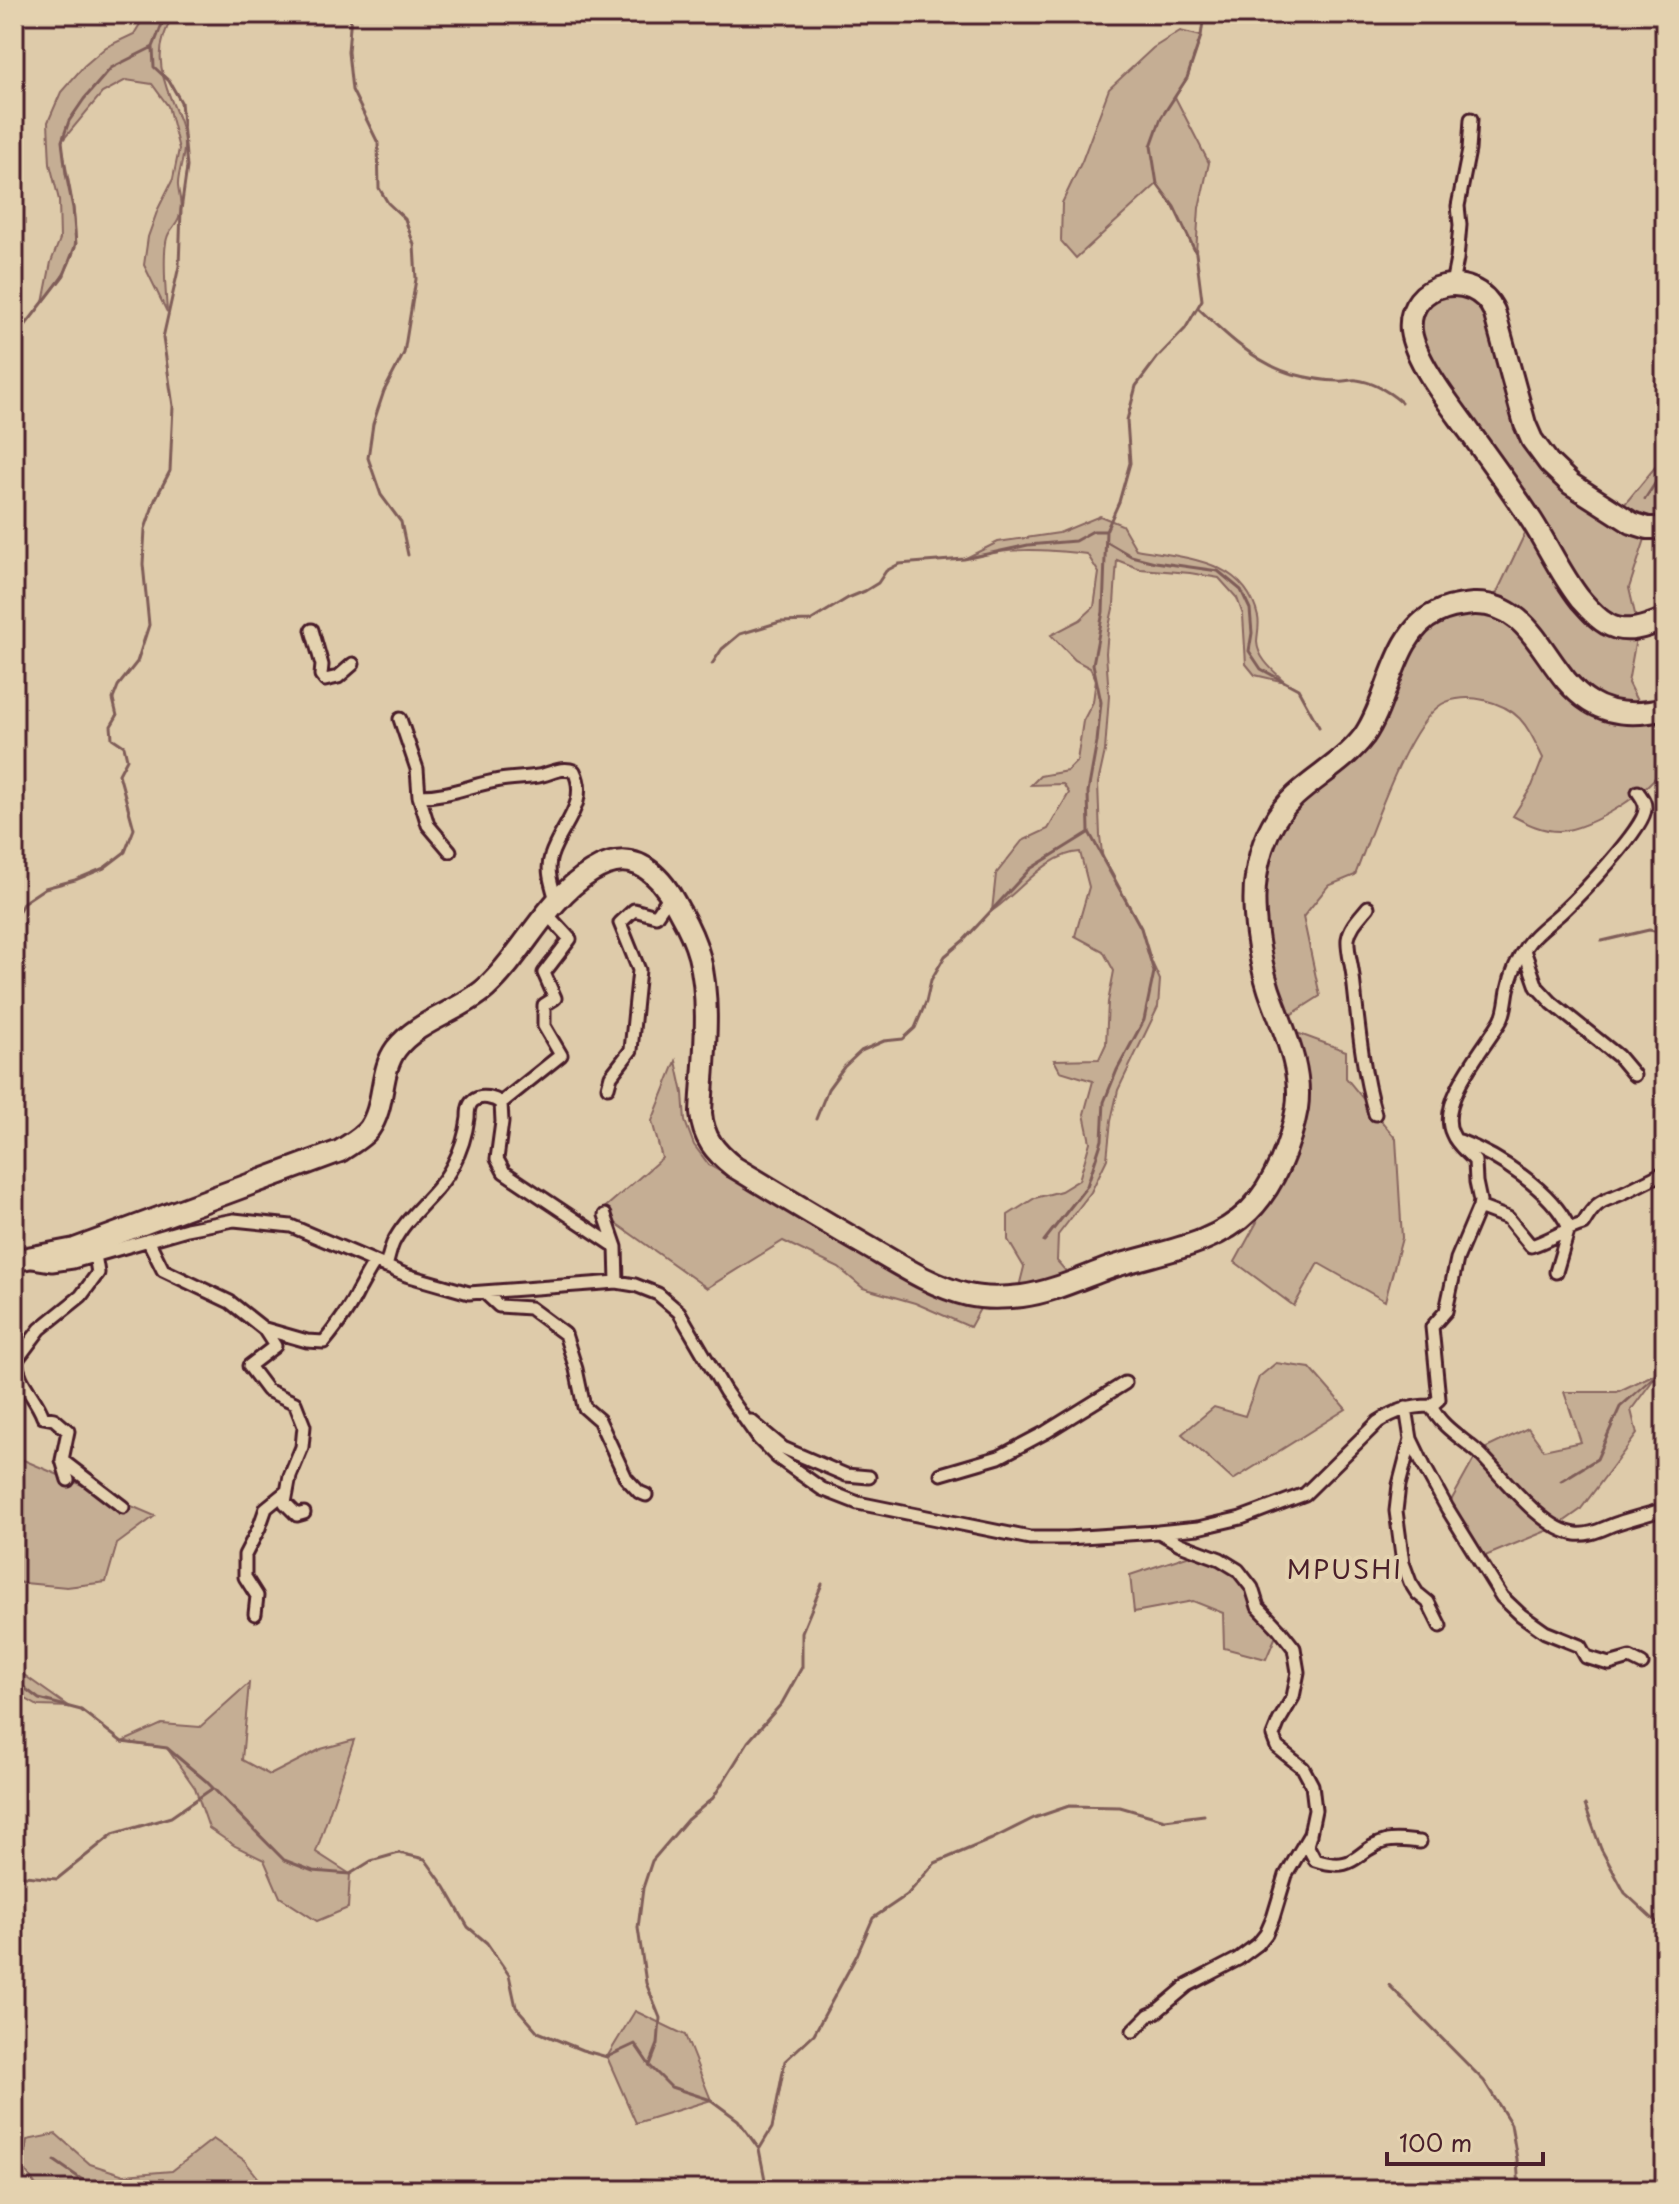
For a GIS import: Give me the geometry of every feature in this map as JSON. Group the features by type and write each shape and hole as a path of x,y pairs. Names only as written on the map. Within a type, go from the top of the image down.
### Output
{"highway":[{"path":"1665,528 1648,528 1632,523 1571,484 1549,463 1532,440 1525,424 1491,303 1473,289 1452,284 1432,289 1423,297 1411,318 1415,344 1441,392 1532,522 1578,596 1591,612 1610,626 1625,630 1665,619"},
{"path":"18,1259 75,1249 117,1235 340,1151 358,1140 377,1113 384,1078 398,1047 413,1033 485,988 551,907 588,873 618,861 631,861 643,866 659,879 671,894 689,929 699,957 705,999 701,1113 704,1134 734,1167 923,1278 978,1297 1038,1293 1207,1238 1248,1212 1267,1188 1290,1134 1299,1092 1297,1075 1265,976 1254,897 1258,859 1272,824 1288,802 1344,758 1371,725 1402,651 1420,624 1437,612 1462,605 1479,604 1497,608 1521,621 1555,668 1585,699 1617,713 1665,709"}],"street":[{"path":"1452,284 1460,225 1458,206 1469,150 1471,119"},
{"path":"312,630 322,665 321,675 325,680 338,677 353,664"},
{"path":"400,719 417,769 419,796 428,825 450,851"},
{"path":"419,796 453,794 498,781 568,769 574,771 579,783 578,801 551,857 551,907 570,939 544,973 555,998 544,1005 544,1026 561,1055 501,1103"},
{"path":"18,1259 52,1265 73,1262 234,1220 291,1226 381,1265 469,1293 617,1282 635,1285 658,1294 679,1312 725,1391 759,1439 777,1457 822,1489 858,1503 1030,1538 1158,1532 1198,1528 1241,1518 1305,1494 1378,1422 1406,1408 1431,1406 1439,1399 1432,1327 1446,1311 1457,1259 1480,1201 1475,1161 1456,1139 1449,1124 1452,1105 1476,1054 1502,1018 1516,963 1524,950 1606,865 1641,822 1645,809 1638,792"},
{"path":"608,1087 611,1076 631,1050 639,970 620,923 634,910 656,916 671,894"},
{"path":"1368,907 1352,926 1348,941 1355,1013 1375,1114"},
{"path":"1524,950 1537,987 1552,1003 1618,1056 1634,1075"},
{"path":"264,1329 307,1341 324,1342 337,1327 365,1275 381,1265 408,1222 440,1186 452,1167 466,1132 470,1103 475,1098 496,1099 501,1103 498,1165 616,1247"},
{"path":"1456,1139 1504,1163 1557,1209 1569,1228 1556,1272"},
{"path":"1479,1207 1508,1218 1531,1246 1583,1224 1605,1198 1625,1192 1665,1172"},
{"path":"605,1215 616,1247 617,1282"},
{"path":"148,1240 163,1270 230,1302 264,1329 275,1346 249,1366 267,1390 295,1403 304,1426 302,1447 290,1476 285,1503 297,1515 304,1513"},
{"path":"68,1480 62,1460 68,1431 54,1419 43,1417 16,1371 16,1361 40,1329 81,1296 98,1273 95,1255"},
{"path":"484,1292 499,1306 530,1308 565,1334 584,1407 599,1420 626,1478 646,1495"},
{"path":"941,1474 999,1457 1125,1383"},
{"path":"1431,1406 1437,1420 1478,1452 1521,1498 1556,1527 1577,1534 1594,1532 1665,1509"},
{"path":"1406,1408 1411,1439 1447,1508 1502,1597 1545,1632 1580,1646 1586,1657 1609,1664 1630,1658 1642,1664"},
{"path":"741,1413 783,1448 846,1475 869,1477"},
{"path":"1411,1439 1396,1511 1403,1563 1410,1582 1428,1602 1440,1626"},
{"path":"62,1460 123,1507"},
{"path":"255,1614 257,1596 245,1577 245,1555 266,1508 287,1491"},
{"path":"1158,1532 1238,1570 1252,1588 1258,1607 1294,1648 1298,1672 1293,1697 1273,1736 1277,1747 1303,1768 1312,1785 1315,1810 1307,1845 1315,1860 1341,1865 1386,1841 1420,1842"},
{"path":"1133,2031 1188,1985 1238,1959 1258,1944 1273,1918 1286,1875 1310,1834"}],"shaded area":[{"path":"146,14 174,14 161,47 161,68 184,139 178,182 180,213 166,245 167,312 144,265 148,237 173,179 179,149 168,106 152,84 126,80 102,93 62,141 75,218 74,251 68,267 43,303 51,262 60,239 59,200 50,164 48,122 61,92 84,66 106,47 134,34"},
{"path":"1180,31 1201,36 1187,78 1175,97 1209,163 1199,208 1196,253 1174,207 1157,184 1076,258 1061,241 1062,203 1082,161 1109,89 1153,48"},
{"path":"1446,281 1472,289 1488,304 1497,326 1524,435 1549,469 1574,490 1627,524 1624,505 1665,455 1665,501 1648,530 1629,588 1638,627 1628,683 1645,717 1665,713 1665,762 1649,785 1602,817 1571,829 1541,828 1513,816 1532,786 1543,758 1521,720 1507,708 1484,700 1463,698 1442,704 1429,716 1403,757 1355,875 1328,886 1303,917 1320,996 1275,1025 1263,979 1250,894 1253,858 1262,830 1283,803 1344,754 1365,721 1409,629 1434,610 1462,603 1489,609 1529,525 1439,395 1423,368 1411,338 1409,312 1426,290"},
{"path":"1100,516 1122,525 1136,549 1193,559 1227,572 1240,583 1251,598 1258,617 1260,654 1285,682 1255,675 1246,664 1243,615 1237,598 1219,578 1140,569 1117,560 1106,653 1109,696 1105,751 1098,783 1100,836 1103,861 1141,928 1160,980 1158,1007 1118,1090 1107,1159 1091,1192 1058,1235 1057,1261 1071,1277 1017,1295 1024,1267 1008,1240 1008,1215 1035,1198 1061,1191 1079,1180 1090,1142 1084,1114 1093,1081 1060,1071 1054,1060 1099,1059 1106,1044 1108,1002 1114,971 1103,951 1075,936 1089,887 1080,852 1068,854 1045,866 992,911 996,874 1022,841 1048,829 1069,793 1063,784 1031,785 1040,776 1067,771 1077,761 1083,721 1093,702 1096,679 1090,668 1075,660 1051,635 1080,620 1094,607 1099,573 1087,554 1025,550 964,559 998,542 1059,533"},
{"path":"1275,1025 1346,1051 1346,1078 1396,1139 1402,1238 1385,1301 1318,1263 1294,1306 1235,1262 1257,1222 1240,1210 1266,1173 1284,1122 1289,1076"},
{"path":"676,1061 685,1121 694,1145 709,1165 890,1269 949,1299 981,1307 970,1327 915,1303 863,1288 839,1268 783,1241 707,1288 600,1212 662,1158 652,1121"},
{"path":"1276,1363 1310,1368 1346,1409 1233,1480 1182,1434 1214,1407 1245,1416 1259,1377"},
{"path":"1659,1372 1631,1410 1637,1434 1580,1510 1556,1527 1478,1559 1447,1508 1478,1452 1528,1428 1544,1450 1581,1442 1564,1392 1617,1392"},
{"path":"14,1456 155,1516 117,1544 106,1582 67,1587 14,1582 14,1533 17,1534"},
{"path":"1199,1552 1238,1570 1258,1607 1279,1629 1266,1659 1224,1648 1223,1613 1193,1601 1134,1612 1130,1575"},
{"path":"14,1667 69,1707 38,1706 14,1692"},
{"path":"249,1683 242,1760 270,1775 321,1749 354,1740 316,1852 350,1874 348,1908 317,1921 280,1897 264,1860 235,1846 209,1828 195,1788 167,1748 122,1742 162,1724 200,1727"},
{"path":"635,2011 685,2035 711,2100 636,2123 607,2057"},
{"path":"56,2134 90,2164 124,2175 172,2171 213,2139 244,2160 268,2190 39,2190 23,2168 27,2140"}],"waterway":[{"path":"14,919 24,902 45,888 104,868 125,852 134,829 119,774 127,759 124,746 112,738 111,726 117,716 113,699 118,686 137,662 149,625 143,564 145,529 170,471 173,406 163,338 179,266 181,210 187,167 181,102 169,81 154,67 153,47 166,14"},
{"path":"351,14 348,52 352,90 378,143 379,188 388,203 405,219 414,245 416,279 404,353 384,391 373,424 368,458 381,495 401,522 408,555"},
{"path":"1044,1241 1087,1186 1102,1140 1104,1102 1144,1020 1154,972 1141,928 1089,832 1088,792 1101,702 1093,664 1103,612 1106,531 1119,502 1130,463 1127,420 1136,386 1185,329 1202,300 1196,253 1174,207 1157,184 1151,146 1161,118 1187,78 1201,36 1204,14"},
{"path":"14,340 64,275 76,244 62,141 69,121 111,68 153,47"},
{"path":"1198,308 1240,345 1276,368 1319,380 1363,381 1401,402"},
{"path":"1645,499 1665,468"},
{"path":"712,664 722,649 740,634 780,622 810,621 878,583 886,571 899,564 964,559 1028,545 1075,541 1093,531 1106,531"},
{"path":"1107,542 1131,556 1218,571 1241,590 1250,609 1252,633 1249,651 1261,669 1298,689 1319,727"},
{"path":"816,1119 828,1089 861,1051 884,1041 903,1039 915,1028 931,980 945,956 964,940 1030,869 1088,833"},
{"path":"1602,941 1649,930 1665,933"},
{"path":"1659,1084 1665,1067"},
{"path":"1561,1481 1597,1459 1620,1407 1665,1367"},
{"path":"650,2065 658,2044 660,2018 646,1983 638,1928 643,1888 652,1861 687,1820 713,1798 748,1742 782,1703 802,1667 802,1632 822,1584"},
{"path":"14,1680 39,1699 81,1710 122,1742 167,1748 206,1781 284,1860 313,1871 350,1874 371,1861 399,1853 425,1859 468,1927 487,1943 509,1975 516,2007 538,2032 607,2057 635,2044 650,2066 671,2087 711,2100 738,2120 759,2149 767,2190"},
{"path":"14,1875 57,1879 113,1834 171,1817 213,1788"},
{"path":"1585,1805 1601,1849 1625,1893 1665,1930"},
{"path":"760,2148 772,2128 785,2061 814,2034 857,1955 873,1918 907,1895 935,1863 1034,1818 1069,1806 1120,1807 1165,1820 1204,1815"},
{"path":"1389,1985 1484,2081 1511,2124 1519,2190"},
{"path":"55,2161 97,2190"},
{"path":"610,2190 635,2180 701,2190"}],"district":[{"name":"MPUSHI","path":"1345,1568"}]}
